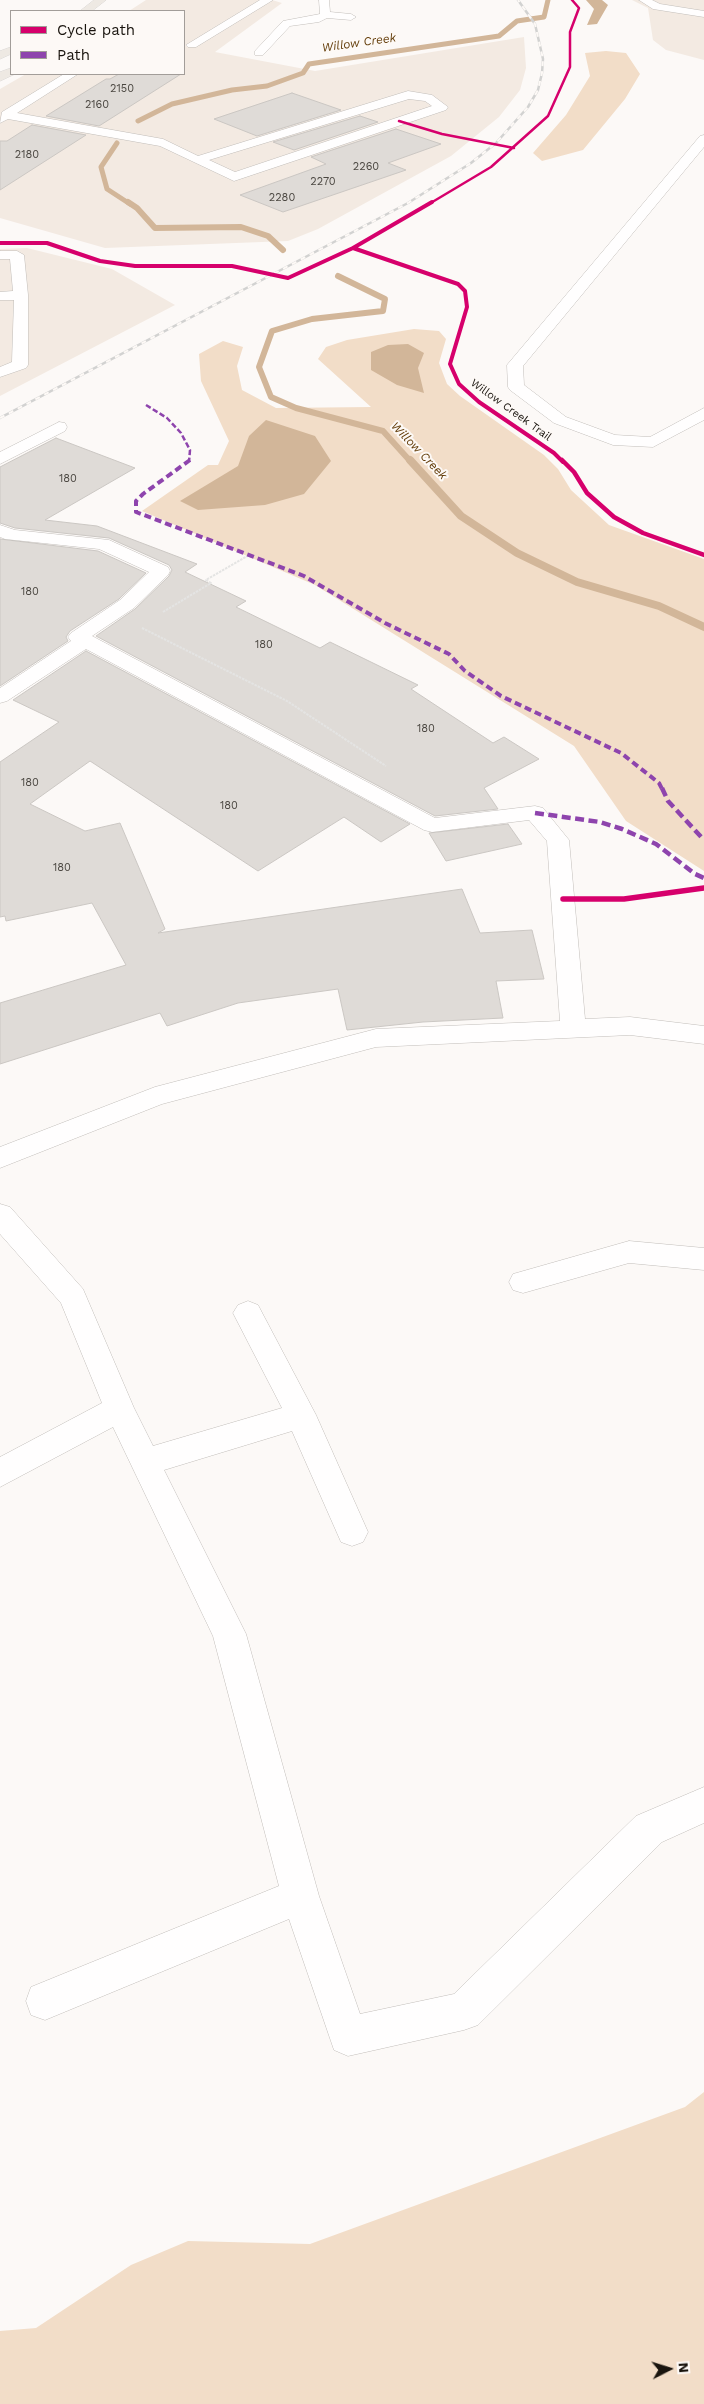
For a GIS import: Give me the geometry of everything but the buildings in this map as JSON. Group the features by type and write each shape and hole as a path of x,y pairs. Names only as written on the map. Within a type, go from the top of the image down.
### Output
{"main road":[{"path":"86,10 101,0"}],"lane":[{"path":"250,0 266,1"},
{"path":"324,0 325,15"},
{"path":"644,0 657,7 704,14"},
{"path":"192,45 266,1"},
{"path":"259,53 287,23 318,19 325,15 351,17"},
{"path":"3,117 70,75"},
{"path":"3,117 94,129 163,142 197,160 234,177 442,107 428,98 408,95 197,160"},
{"path":"704,139 515,364 516,387 560,420 613,440 653,442 704,413"},
{"path":"0,255 17,255 21,295 14,320 20,365 0,372"},
{"path":"0,296 21,295"},
{"path":"0,459 60,427"},
{"path":"0,530 11,535 103,544 161,572 127,604 78,637 432,825 535,813 558,840 573,1028"},
{"path":"0,697 85,641"},
{"path":"0,1158 154,1096 376,1038 630,1026 704,1035"},
{"path":"0,1215 73,1297 120,1409 228,1634 300,1896 348,2036 464,2011 649,1829 704,1806"},
{"path":"523,1282 629,1252 704,1259"},
{"path":"248,1313 301,1415 352,1532"},
{"path":"0,1473 120,1409"},
{"path":"145,1462 301,1415"},
{"path":"45,2001 300,1896"}],"path":[{"path":"136,626 287,701 390,769"}],"shaded area":[{"path":"146,0 272,0 282,3 215,52 315,71 524,37 526,68 520,90 499,117 451,156 318,229 288,241 105,248 0,218 0,89 24,75 185,75 185,10 131,10"},
{"path":"586,0 602,0 608,5 597,24 587,25 594,9"},
{"path":"632,0 704,0 704,60 666,50 653,40 648,8"},
{"path":"606,51 626,53 640,74 625,99 583,150 542,161 533,153 566,115 590,76 585,53"},
{"path":"27,248 112,269 175,305 0,396 0,249"},
{"path":"414,329 439,331 446,339 439,363 447,384 460,396 544,455 558,469 571,490 609,525 704,559 704,871 626,821 574,746 315,585 142,511 208,465 218,465 229,441 201,381 199,354 223,341 243,347 237,366 242,390 276,408 371,407 318,359 326,347 347,340"},
{"path":"408,344 424,353 418,368 424,393 397,385 371,370 371,352 388,345"},
{"path":"266,420 315,436 331,461 304,494 265,505 198,510 180,501 238,466 249,436"},
{"path":"704,2092 704,2404 0,2404 0,2331 36,2328 131,2265 188,2241 310,2244 685,2107"}],"waterway":[{"name":"Willow Creek","path":"138,121 172,104 232,90 267,86 303,73 309,64 499,36 517,21 544,17 548,0"},
{"name":"Willow Creek","path":"117,143 101,167 107,189 130,204"},
{"name":"Willow Creek","path":"128,202 137,208 155,228 241,227 268,236 283,250"},
{"name":"Willow Creek","path":"338,276 385,299 383,311 312,319 272,331 259,367 271,397 296,408 383,431 411,462"},
{"name":"Willow Creek","path":"410,460 461,516 517,553 577,582 659,606 704,627"}],"railway":[{"path":"0,418 408,203 471,163 496,143 528,107 538,90 542,73 543,59 535,24 518,0"}],"marked path":[{"path":"146,405 167,418 181,433 190,450 191,460 180,470 143,494 136,501 136,512 304,576 385,623 449,654 465,671 501,696 621,753 659,783 668,801 704,840"},
{"path":"535,813 600,822 622,829 656,844 695,874 704,878"}],"cycle path":[{"path":"0,243 47,243 100,261 135,266 232,266 280,278 288,278 353,248 491,167 548,116 570,67 570,32 579,8 572,0"},
{"path":"399,121 442,134 514,148"},
{"name":"Willow Creek Trail","path":"353,248 458,284 465,291 467,307 450,364 459,384 479,402 554,453 574,472 587,493 614,517 643,533 704,555"},
{"path":"563,899 624,899 704,888"}]}
